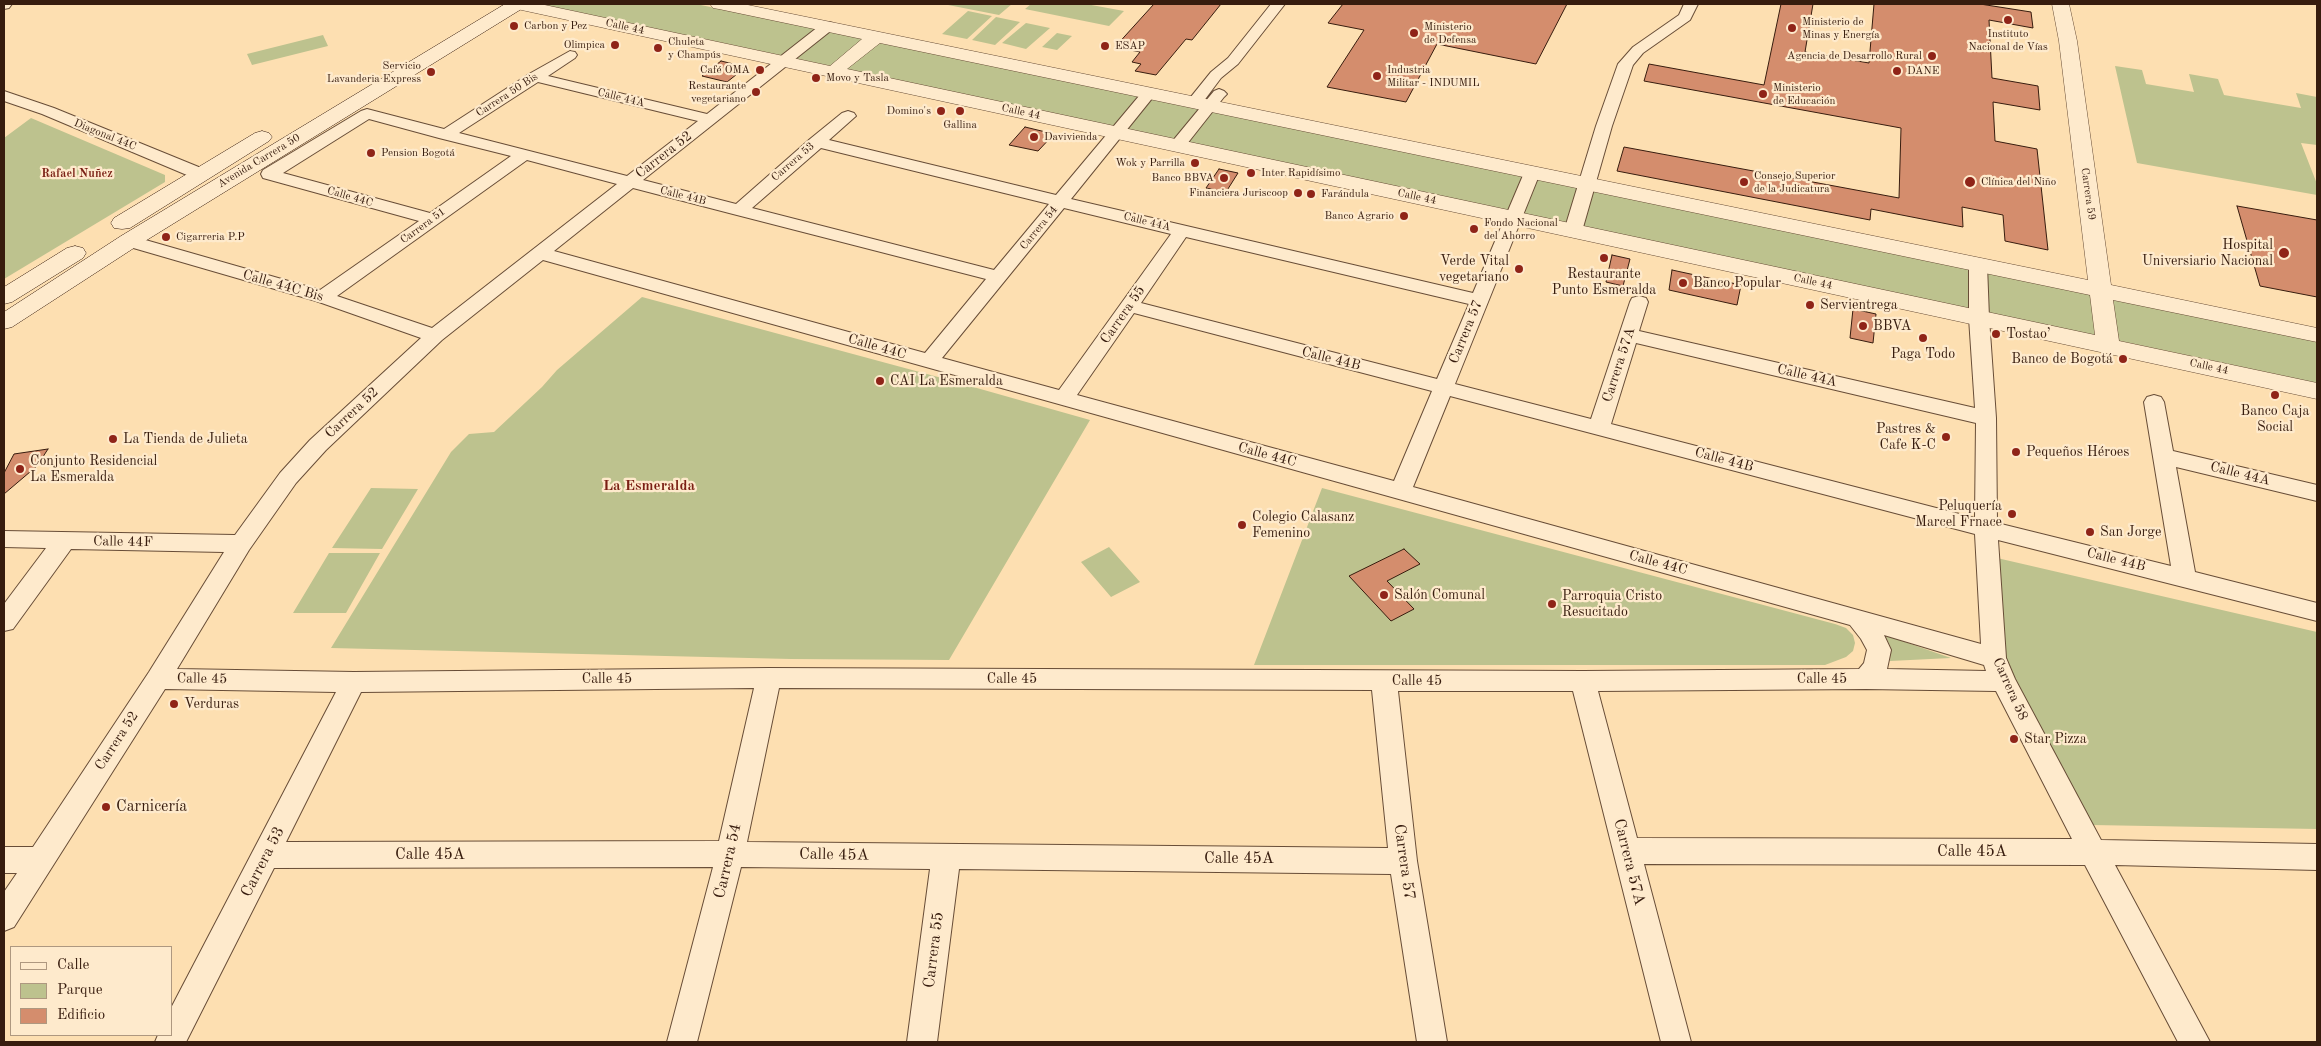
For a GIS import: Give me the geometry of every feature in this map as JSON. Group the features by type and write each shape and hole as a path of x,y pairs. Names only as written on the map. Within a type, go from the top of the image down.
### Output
{"street":[{"path":"352,84 487,4"},
{"name":"Calle 44","path":"517,4 2317,391"},
{"name":"Avenida Carrera 50","path":"4,322 129,241 517,4"},
{"path":"719,4 2317,335"},
{"path":"1176,146 1201,104 1227,84 1233,61 1278,4"},
{"path":"1573,231 1604,126 1626,64 1638,50 1685,17 1690,4"},
{"name":"Carrera 59","path":"2061,4 2068,41 2108,346"},
{"path":"2068,41 2081,28 2081,22"},
{"name":"Carrera 52","path":"4,917 158,679 241,544 288,478 318,445 435,336 828,26"},
{"path":"833,72 877,36"},
{"name":"Carrera 50 Bis","path":"445,135 570,55"},
{"name":"Calle 44A","path":"534,77 708,120"},
{"name":"Carrera 54","path":"929,361 1061,202 1148,93"},
{"name":"Diagonal 44C","path":"6,96 48,111 200,174"},
{"name":"Avenida Carrera 50","path":"269,174 367,114"},
{"name":"Calle 44B","path":"367,114 999,277"},
{"name":"Carrera 53","path":"740,210 848,116"},
{"name":"Avenida Carrera 50","path":"4,297 200,174 276,129"},
{"name":"Calle 44A","path":"816,142 1182,231 1478,300"},
{"name":"Carrera 51","path":"323,297 523,155"},
{"name":"Carrera 57","path":"1400,492 1532,172"},
{"name":"Calle 44C","path":"269,174 431,219"},
{"name":"Carrera 55","path":"1063,399 1182,231"},
{"name":"Calle 44C Bis","path":"129,241 323,297 435,336"},
{"name":"Calle 44C","path":"540,253 1858,618 1994,658"},
{"name":"Carrera 58","path":"1978,264 1979,318 1986,418 1986,529 1994,658 2003,681 2092,852 2195,1042"},
{"name":"Carrera 57A","path":"1600,428 1639,302"},
{"name":"Calle 44B","path":"1130,306 1986,529 2184,577 2317,612"},
{"name":"Calle 44A","path":"1629,335 1986,418"},
{"path":"2154,402 2184,577"},
{"name":"Calle 44A","path":"2163,456 2317,493"},
{"name":"Calle 44F","path":"4,539 241,544"},
{"path":"4,622 65,540"},
{"name":"Calle 45","path":"1858,618 1872,633 1879,650 1876,666 1866,679"},
{"name":"Carrera 54","path":"682,1042 730,854 768,678"},
{"name":"Calle 45","path":"158,679 354,682 768,678 1384,681 1866,679 2003,681"},
{"name":"Carrera 57","path":"1384,681 1403,861 1432,1042"},
{"name":"Carrera 57A","path":"1584,681 1676,1042"},
{"name":"Carrera 53","path":"170,1042 354,682"},
{"name":"Calle 45A","path":"1627,852 2092,852 2315,860"},
{"name":"Calle 45A","path":"266,855 730,854 1403,861"},
{"name":"Carrera 55","path":"922,1042 946,857"},
{"path":"4,860 40,860"}],"green space":[{"path":"540,4 696,4 2317,340 2317,383"},
{"path":"943,4 1012,4 999,15"},
{"path":"1031,4 1086,4 1124,11 1109,26 1025,9"},
{"path":"968,11 992,16 967,39 942,34"},
{"path":"996,17 1020,22 995,45 972,40"},
{"path":"1026,23 1050,28 1026,49 1002,43"},
{"path":"1057,33 1072,36 1057,50 1042,47"},
{"path":"323,35 328,46 252,65 247,54"},
{"path":"2115,66 2142,70 2146,84 2194,92 2189,74 2218,79 2224,95 2301,108 2296,93 2317,97 2317,145 2301,143 2317,184 2317,195 2137,163"},
{"path":"31,118 165,175 165,182 4,279 4,138"},
{"path":"642,297 1090,420 949,660 791,659 331,648 451,452 469,434 494,432 542,387 557,370"},
{"path":"371,488 418,489 382,549 332,548"},
{"path":"1322,488 1835,624 1846,628 1853,635 1855,643 1853,651 1846,657 1825,665 1254,665"},
{"path":"1109,547 1140,582 1111,597 1081,562"},
{"path":"329,553 380,553 346,613 293,613"},
{"path":"1997,558 2317,632 2317,829 2092,825 2002,660"},
{"path":"1885,635 1951,658 1890,661 1891,648"}],"building":[{"path":"1154,4 1221,4 1192,40 1186,39 1156,75 1135,71 1141,64 1132,62 1140,52 1115,47"},
{"path":"1343,4 1567,4 1536,64 1437,44 1406,102 1327,87 1364,30 1328,23"},
{"path":"1781,4 1813,4 1805,52 1869,63 1874,4 1980,4 2031,12 2033,28 1989,20 1992,78 2038,86 2040,110 1993,102 1995,141 2037,149 2048,250 2005,241 2003,215 1962,207 1963,227 1871,209 1870,220 1617,171 1624,147 1899,198 1901,128 1644,81 1649,64 1764,85"},
{"path":"721,61 746,67 727,82 702,76"},
{"name":"Davivienda","path":"1025,127 1054,134 1038,151 1009,145"},
{"name":"Banco BBVA","path":"1219,169 1238,173 1226,192 1206,188"},
{"name":"Hospital Universiario Nacional","path":"2237,206 2317,220 2317,297 2260,286"},
{"path":"1612,255 1630,259 1623,286 1606,282"},
{"path":"1672,270 1741,285 1737,305 1669,290"},
{"name":"BBVA","path":"1853,309 1876,314 1873,343 1850,338"},
{"name":"Conjunto Residencial La Esmeralda","path":"48,449 37,466 4,494 4,473 14,454"},
{"name":"Salón Comunal","path":"1404,549 1420,564 1387,581 1414,609 1391,621 1349,576"}],"place":[{"name":"Instituto Nacional de Vías","path":"2008,20"},
{"name":"Carbon y Pez","path":"514,26"},
{"name":"Ministerio de Minas y Energía","path":"1792,28"},
{"name":"Ministerio de Defensa","path":"1414,33"},
{"name":"Olimpica","path":"615,45"},
{"name":"ESAP","path":"1105,46"},
{"name":"Chuleta y Champús","path":"658,48"},
{"name":"Agencia de Desarrollo Rural","path":"1932,56"},
{"name":"Café OMA","path":"760,70"},
{"name":"DANE","path":"1897,71"},
{"name":"Servicio Lavanderia Express","path":"431,72"},
{"name":"Industria Militar - INDUMIL","path":"1377,76"},
{"name":"Movo y Tasla","path":"816,78"},
{"name":"Restaurante vegetariano","path":"756,92"},
{"name":"Ministerio de Educación","path":"1763,94"},
{"name":"Domino's","path":"941,111"},
{"name":"Gallina","path":"960,111"},
{"name":"Davivienda","path":"1034,137"},
{"name":"Pension Bogotá","path":"371,153"},
{"name":"Wok y Parrilla","path":"1195,163"},
{"name":"Inter Rapidísimo","path":"1251,173"},
{"name":"Banco BBVA","path":"1224,178"},
{"name":"Consejo Superior de la Judicatura","path":"1744,182"},
{"name":"Clínica del Niño","path":"1970,182"},
{"name":"Financiera Juriscoop","path":"1298,193"},
{"name":"Farándula","path":"1311,194"},
{"name":"Banco Agrario","path":"1404,216"},
{"name":"Fondo Nacional del Ahorro","path":"1474,229"},
{"name":"Cigarreria P.P","path":"166,237"},
{"name":"Hospital Universiario Nacional","path":"2284,253"},
{"name":"Restaurante Punto Esmeralda","path":"1604,258"},
{"name":"Verde Vital vegetariano","path":"1519,269"},
{"name":"Banco Popular","path":"1683,283"},
{"name":"Servientrega","path":"1810,305"},
{"name":"BBVA","path":"1863,326"},
{"name":"Tostao’","path":"1996,334"},
{"name":"Paga Todo","path":"1923,338"},
{"name":"Banco de Bogotá","path":"2123,359"},
{"name":"CAI La Esmeralda","path":"880,381"},
{"name":"Banco Caja Social","path":"2275,395"},
{"name":"Pastres & Cafe K-C","path":"1946,437"},
{"name":"La Tienda de Julieta","path":"113,439"},
{"name":"Pequeños Héroes","path":"2016,452"},
{"name":"Conjunto Residencial La Esmeralda","path":"20,469"},
{"name":"Peluquería Marcel Frnace","path":"2012,514"},
{"name":"Colegio Calasanz Femenino","path":"1242,525"},
{"name":"San Jorge","path":"2090,532"},
{"name":"Salón Comunal","path":"1384,595"},
{"name":"Parroquia Cristo Resucitado","path":"1552,604"},
{"name":"Verduras","path":"174,704"},
{"name":"Star Pizza","path":"2014,739"},
{"name":"Carnicería","path":"106,807"}],"district":[{"name":"Rafael Nuñez","path":"77,174"},
{"name":"La Esmeralda","path":"649,486"}]}
